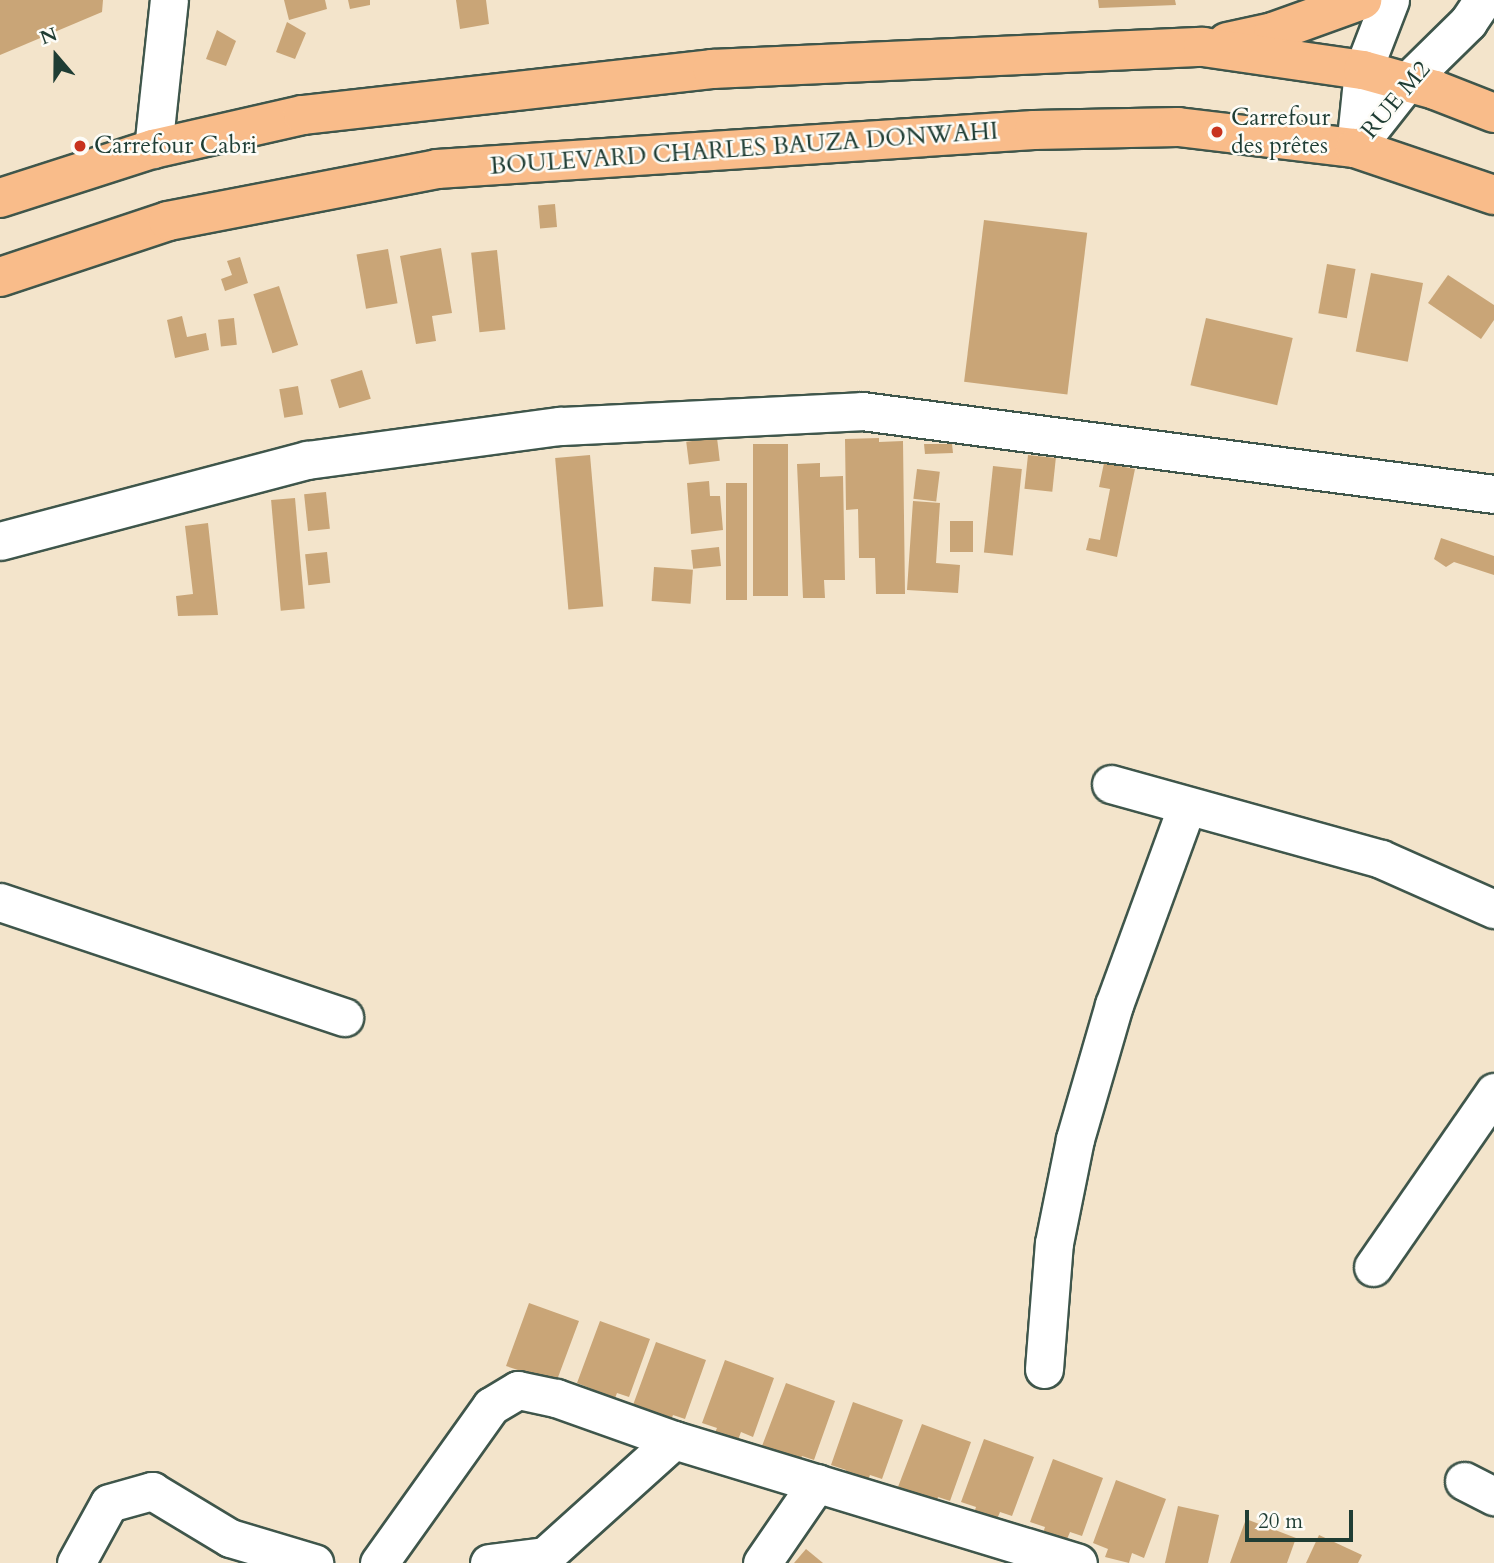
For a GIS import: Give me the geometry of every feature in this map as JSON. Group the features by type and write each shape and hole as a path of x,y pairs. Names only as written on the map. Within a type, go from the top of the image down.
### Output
{"main road":[{"path":"0,198 153,149 316,113 698,71 1203,47 1273,32 1362,0"},
{"path":"1203,47 1363,70 1407,82 1494,113"},
{"name":"BOULEVARD CHARLES BAUZA DONWAHI","path":"0,277 167,220 437,169 1034,130 1178,127 1356,148 1494,195"}],"street":[{"path":"153,149 169,0"},
{"name":"RUE M2","path":"1356,148 1363,70 1390,0"},
{"name":"RUE M2","path":"1356,148 1407,82 1468,22 1483,0"},
{"path":"0,541 307,460 560,426 862,411 1494,494"},
{"path":"1111,784 1381,859 1494,909"},
{"path":"1044,1369 1054,1242 1075,1139 1114,1005 1187,806"},
{"path":"0,902 344,1017"},
{"path":"1373,1267 1494,1092"},
{"path":"379,1563 491,1406 518,1390 556,1398 674,1440 1078,1563"},
{"path":"489,1563 545,1556 674,1440"},
{"path":"762,1563 817,1483"},
{"path":"76,1563 109,1503 152,1491 230,1538 314,1563"}],"building":[{"path":"0,0 103,0 102,12 0,55"},
{"path":"284,0 325,0 327,9 289,20"},
{"path":"348,0 370,0 370,5 350,9"},
{"path":"456,0 486,0 489,24 460,29"},
{"path":"1098,0 1175,0 1176,5 1099,8"},
{"path":"287,22 306,33 295,59 276,52"},
{"path":"217,30 236,41 226,66 206,59"},
{"path":"555,204 557,227 540,228 538,205"},
{"path":"984,220 1087,233 1067,394 964,382"},
{"path":"441,248 452,313 432,316 436,341 416,344 400,256"},
{"path":"388,249 398,303 366,309 356,255"},
{"path":"497,250 505,330 480,332 471,253"},
{"path":"240,257 248,283 225,291 221,279 232,275 227,261"},
{"path":"1327,264 1356,269 1347,318 1318,313"},
{"path":"1371,273 1423,283 1408,362 1356,352"},
{"path":"1448,275 1494,305 1494,320 1481,339 1428,303"},
{"path":"279,286 298,345 272,353 253,294"},
{"path":"182,316 187,337 206,333 209,350 175,358 167,320"},
{"path":"234,318 237,345 221,347 218,320"},
{"path":"1206,318 1293,338 1277,405 1190,385"},
{"path":"362,370 371,399 339,408 330,380"},
{"path":"298,386 303,415 284,418 279,389"},
{"path":"717,438 720,461 689,465 686,442"},
{"path":"879,438 879,442 903,441 905,594 876,594 875,558 859,558 858,509 846,510 845,439"},
{"path":"753,444 788,444 788,596 753,596"},
{"path":"924,444 952,444 953,453 925,454"},
{"path":"590,455 603,606 568,609 555,458"},
{"path":"1028,455 1056,458 1052,492 1024,489"},
{"path":"820,463 820,477 843,476 845,580 824,580 825,598 803,598 797,464"},
{"path":"1104,463 1135,469 1117,557 1086,550 1089,538 1100,540 1110,489 1099,487"},
{"path":"993,466 1022,469 1013,556 984,553"},
{"path":"917,469 940,472 936,502 913,499"},
{"path":"709,481 710,496 720,496 723,530 691,534 687,483"},
{"path":"726,483 747,483 747,600 726,600"},
{"path":"326,492 330,529 308,531 304,494"},
{"path":"295,498 305,609 281,611 271,500"},
{"path":"913,501 940,503 936,563 960,565 958,593 907,590"},
{"path":"950,521 973,521 973,552 950,552"},
{"path":"208,523 218,615 178,616 176,596 193,594 185,526"},
{"path":"1441,538 1494,556 1494,575 1454,562 1446,567 1434,559"},
{"path":"719,547 721,566 693,569 691,550"},
{"path":"327,552 330,583 308,585 305,554"},
{"path":"654,567 693,570 691,604 652,601"},
{"path":"529,1303 579,1321 557,1380 546,1376 541,1388 518,1380 521,1371 506,1366"},
{"path":"600,1321 650,1339 629,1397 617,1393 612,1406 589,1398 592,1389 577,1383"},
{"path":"656,1342 706,1360 685,1419 673,1415 668,1428 645,1420 648,1410 633,1405"},
{"path":"725,1360 774,1378 753,1437 741,1432 736,1445 713,1437 717,1428 702,1423"},
{"path":"786,1383 835,1401 814,1460 802,1456 797,1468 775,1460 778,1451 762,1446"},
{"path":"853,1402 903,1420 882,1479 870,1475 865,1487 842,1479 846,1470 831,1465"},
{"path":"922,1424 971,1442 950,1501 938,1497 934,1510 911,1501 914,1492 898,1487"},
{"path":"984,1439 1034,1457 1012,1516 1000,1512 995,1524 973,1516 976,1507 961,1502"},
{"path":"1053,1459 1103,1478 1082,1536 1070,1532 1065,1544 1042,1536 1045,1527 1030,1522"},
{"path":"1116,1480 1166,1499 1144,1558 1132,1553 1129,1563 1105,1557 1108,1549 1093,1543"},
{"path":"1178,1506 1219,1515 1208,1563 1165,1563"},
{"path":"1246,1519 1296,1538 1287,1563 1230,1563"},
{"path":"1319,1535 1362,1555 1358,1563 1306,1563"},
{"path":"806,1549 823,1563 794,1563"}],"place":[{"name":"Carrefour des prêtes","path":"1217,132"},
{"name":"Carrefour Cabri","path":"80,146"}]}
